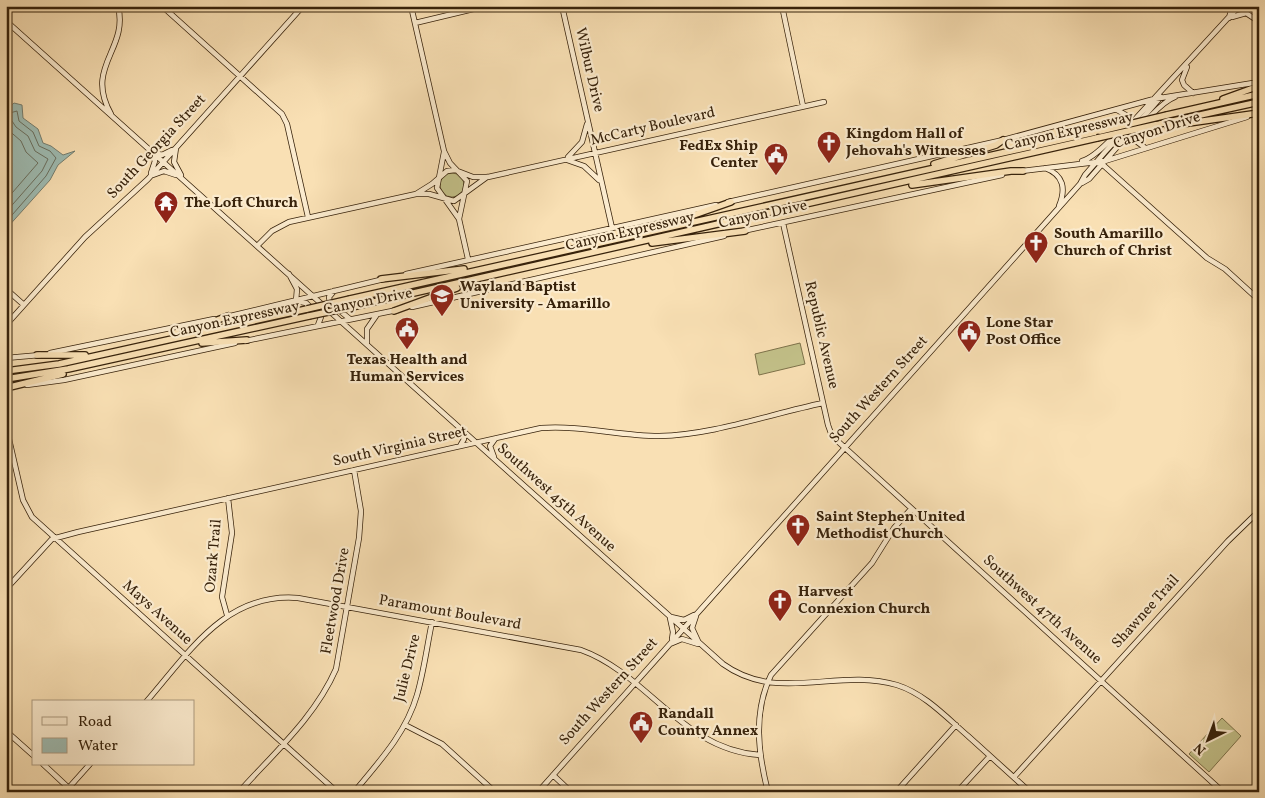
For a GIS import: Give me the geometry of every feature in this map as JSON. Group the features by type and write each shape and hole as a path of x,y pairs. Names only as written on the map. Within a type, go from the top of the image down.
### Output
{"highway":[{"path":"1189,110 1259,86"},
{"name":"Canyon Expressway","path":"6,371 59,364 100,355 1259,94"},
{"name":"Canyon Expressway","path":"6,379 94,364 472,281 498,273 1259,102"},
{"path":"1154,127 1259,113"},
{"path":"922,170 930,164 996,144 1003,140"},
{"path":"892,186 898,187 1011,170 1023,171"},
{"path":"655,230 730,202"},
{"path":"613,248 745,231"},
{"path":"381,280 511,262"},
{"path":"394,311 472,281"},
{"path":"158,342 228,316"},
{"path":"168,347 202,342 246,340"},
{"path":"37,355 100,355"},
{"path":"8,388 94,364"}],"main road":[{"path":"111,115 102,95 103,71 120,29 118,6"},
{"path":"162,6 279,112 287,124 308,217"},
{"name":"South Georgia Street","path":"6,325 85,237 148,179 303,6"},
{"path":"411,6 444,151 450,163 461,173 466,181 459,219"},
{"path":"415,23 486,6"},
{"name":"Wilbur Drive","path":"562,6 612,228"},
{"path":"782,6 803,106"},
{"path":"1228,19 1232,6"},
{"path":"1241,6 1259,19"},
{"name":"South Western Street","path":"538,792 1080,184 1096,162 1241,6"},
{"path":"1247,6 1259,19"},
{"path":"1251,6 1259,19"},
{"path":"1228,19 1243,13 1259,19"},
{"path":"6,21 85,93 94,97 102,95"},
{"path":"1190,62 1182,80 1184,85 1194,93"},
{"name":"Canyon Drive","path":"6,358 37,355 117,341 468,259 1003,140 1154,99 1259,82"},
{"path":"1080,184 1089,179 1160,98 1170,83"},
{"path":"1145,147 1136,141 1137,131 1167,101 1194,93"},
{"name":"Southwest 45th Avenue","path":"94,97 111,115 314,295 699,644 733,671 767,683 802,684 858,679 884,681 899,685 921,696 1030,792"},
{"name":"McCarty Boulevard","path":"416,194 444,172 451,170 473,177 488,177 824,102"},
{"path":"1068,165 1093,157 1125,122 1126,115 1116,109"},
{"name":"Canyon Drive","path":"1103,162 1145,147 1259,113"},
{"path":"587,120 582,142 565,160 580,164 590,170 602,186"},
{"path":"149,149 162,155 176,148"},
{"path":"176,148 174,162 182,178"},
{"path":"148,179 155,161 149,149"},
{"path":"444,151 437,188 459,219 468,259"},
{"path":"1096,162 1103,162 1207,258 1225,269 1259,300"},
{"name":"Canyon Drive","path":"8,388 64,380 341,320 352,320 377,315 745,231 1023,171 1096,162"},
{"path":"1044,168 1055,173 1063,183 1064,194 1058,208"},
{"path":"148,179 162,171 182,178"},
{"name":"McCarty Boulevard","path":"416,194 429,194 454,201 472,186 488,177"},
{"path":"258,245 281,225 308,217 416,194"},
{"name":"Republic Avenue","path":"783,223 830,433 844,448"},
{"path":"287,271 297,289 296,300 306,303 321,317 318,325"},
{"path":"6,289 24,305"},
{"path":"335,290 329,297 330,303 352,320"},
{"path":"367,344 365,336 367,329 377,315"},
{"name":"South Virginia Street","path":"54,538 541,428 557,427 657,436 685,434 823,403"},
{"name":"Mays Avenue","path":"6,426 26,510 54,538 337,792"},
{"path":"459,428 464,439 460,446"},
{"path":"495,460 490,446 496,438"},
{"name":"Southwest 47th Avenue","path":"844,448 1223,792"},
{"name":"Fleetwood Drive","path":"239,792 311,711 328,686 340,652 360,520 358,485 354,470"},
{"name":"Ozark Trail","path":"227,615 222,597 232,533 228,498"},
{"path":"768,792 760,755 759,725 767,683 771,675 872,563 897,524 911,508"},
{"name":"Shawnee Trail","path":"1014,777 1228,541 1259,511"},
{"path":"6,589 54,538"},
{"name":"Paramount Boulevard","path":"148,700 210,630 227,615 250,604 280,598 298,598 572,647 611,665 674,719 698,734 729,748 760,755"},
{"path":"669,644 673,632 669,616 684,620 696,613"},
{"path":"696,613 692,628 699,644"},
{"name":"Julie Drive","path":"354,792 388,753 405,724 417,695 432,622"},
{"path":"669,644 682,639 699,644"},
{"path":"405,724 442,744 495,792"},
{"path":"896,792 956,725"},
{"path":"6,731 32,754"},
{"path":"957,792 990,756"},
{"path":"44,766 67,790 73,792"},
{"path":"67,790 88,766"},
{"path":"553,775 571,792"}],"shaded area":[{"path":"447,173 457,173 464,180 464,190 457,197 447,197 440,190 440,180"},
{"path":"800,343 805,364 759,375 755,354"},
{"path":"1222,718 1241,736 1209,772 1189,754"}],"water":[{"path":"14,103 22,105 23,118 38,129 43,143 51,146 63,155 75,151 58,165 50,180 6,229 6,110"}],"place":[{"name":"Kingdom Hall of Jehovah's Witnesses","path":"829,164"},
{"name":"FedEx Ship Center","path":"776,176"},
{"name":"The Loft Church","path":"166,224"},
{"name":"South Amarillo Church of Christ","path":"1036,264"},
{"name":"Wayland Baptist University - Amarillo","path":"442,317"},
{"name":"Texas Health and Human Services","path":"407,350"},
{"name":"Lone Star Post Office","path":"969,353"},
{"name":"Saint Stephen United Methodist Church","path":"798,547"},
{"name":"Harvest Connexion Church","path":"780,622"},
{"name":"Randall County Annex","path":"641,744"}]}
